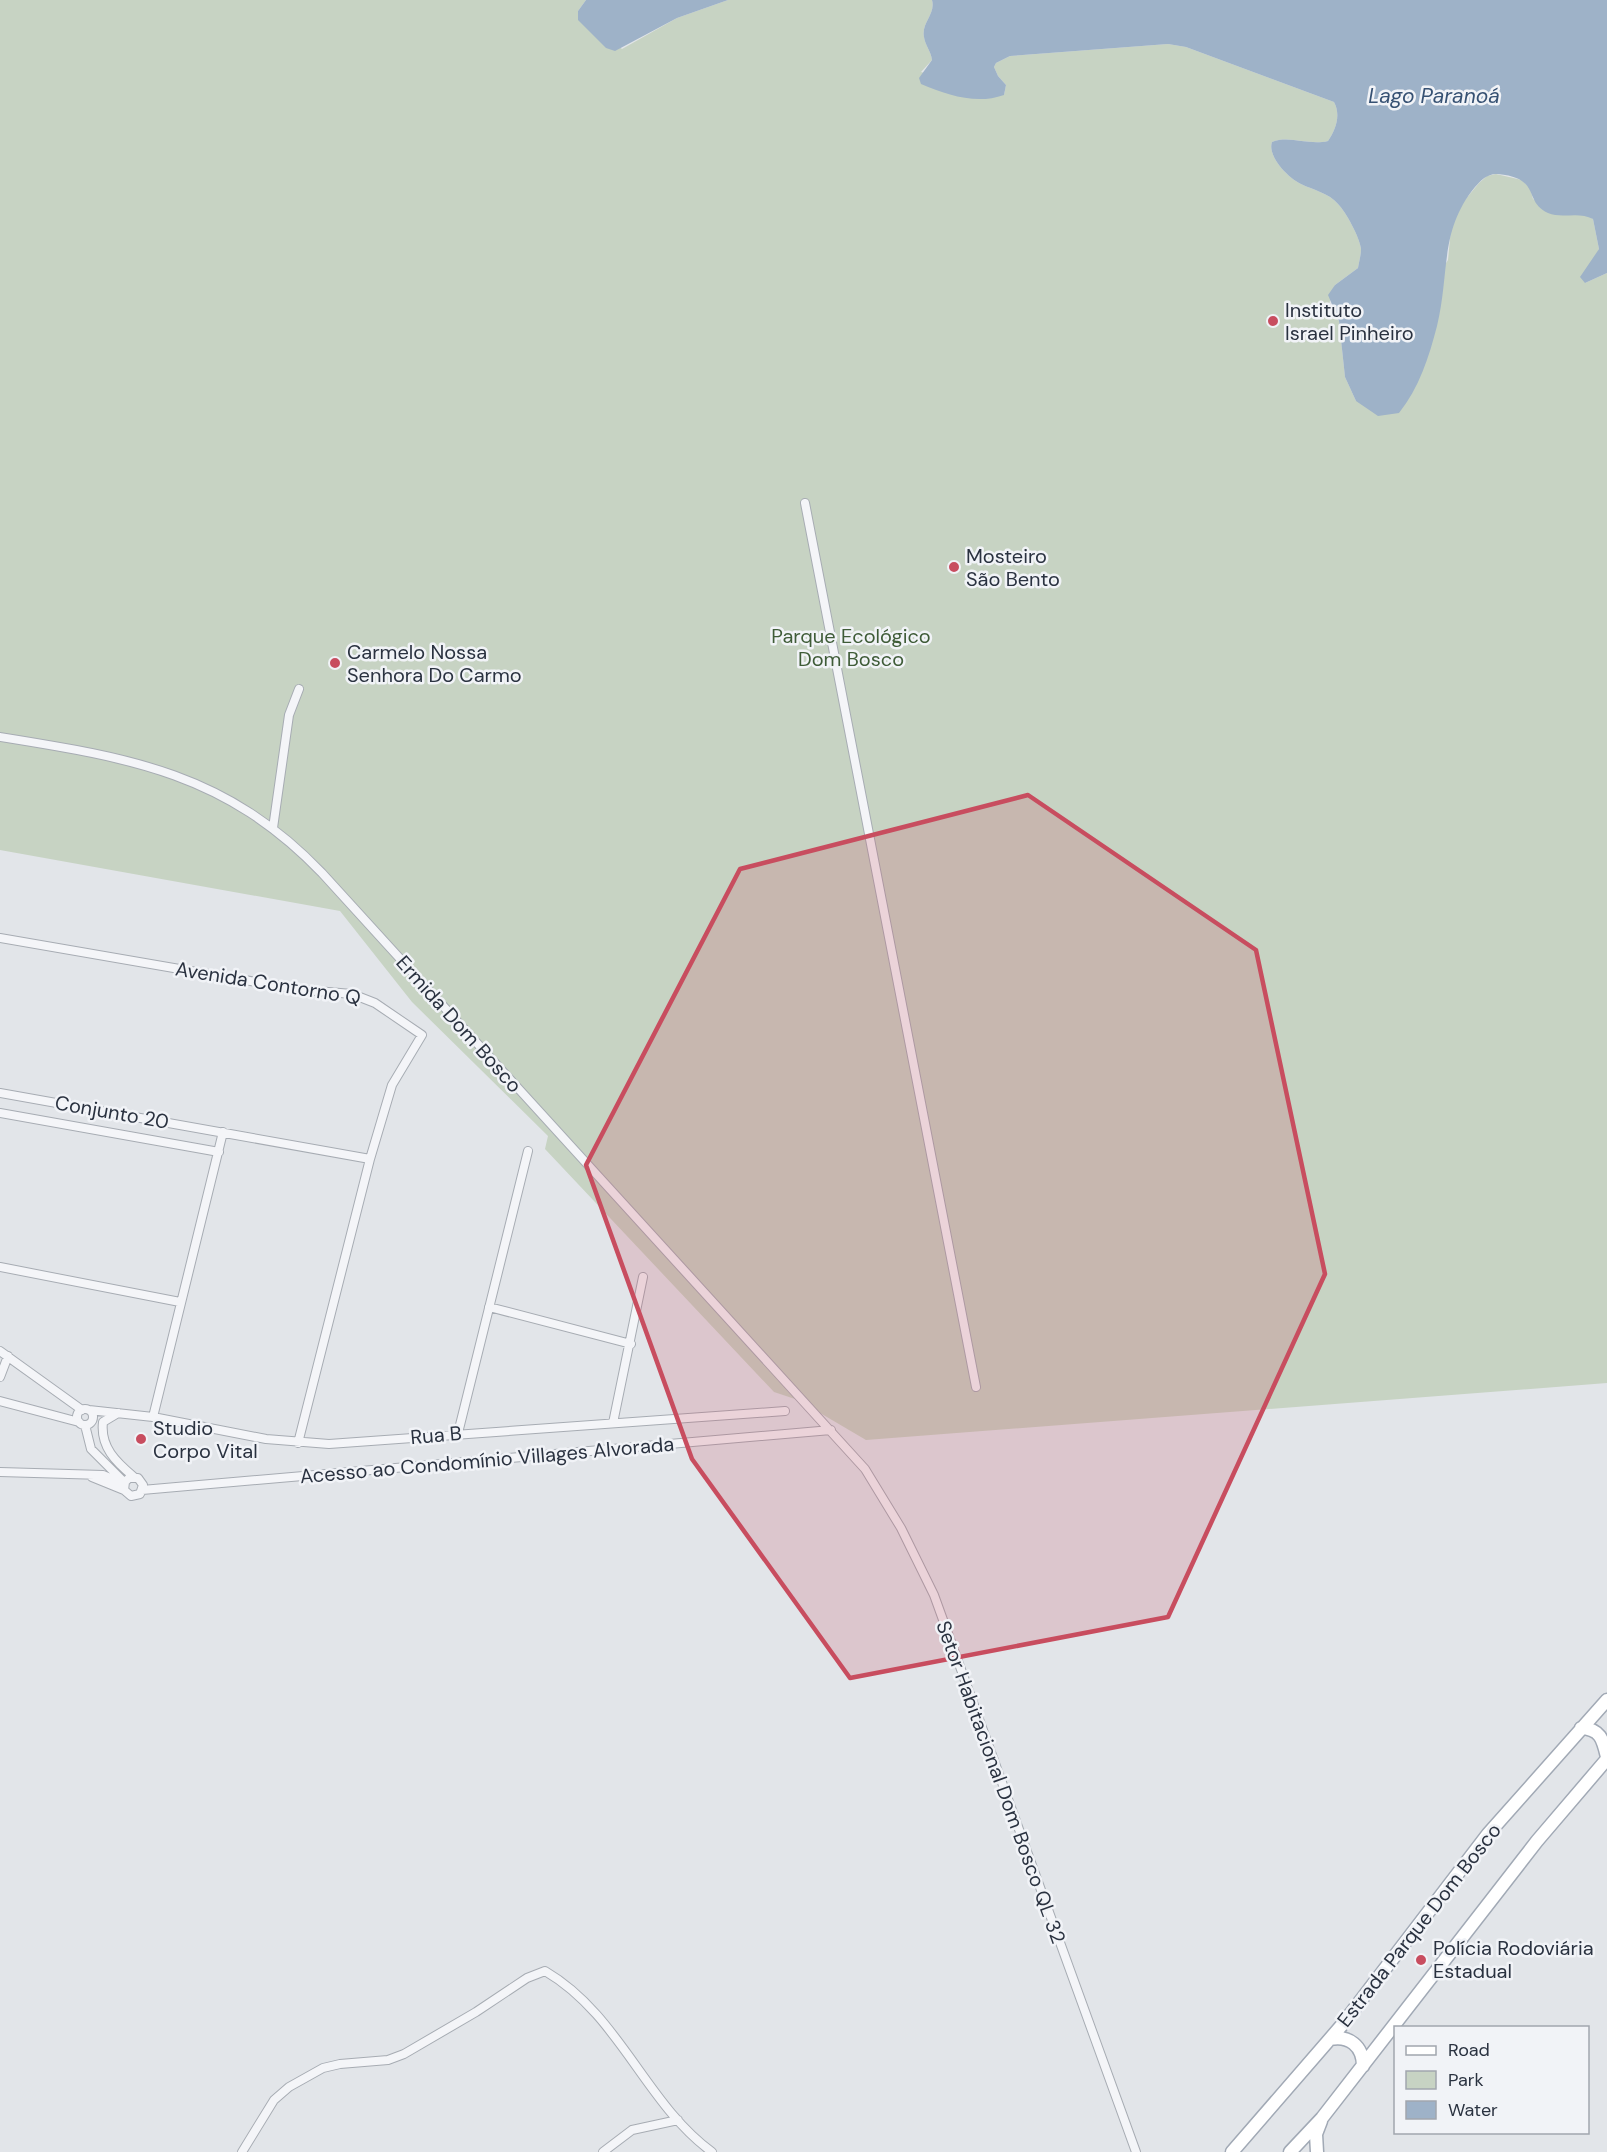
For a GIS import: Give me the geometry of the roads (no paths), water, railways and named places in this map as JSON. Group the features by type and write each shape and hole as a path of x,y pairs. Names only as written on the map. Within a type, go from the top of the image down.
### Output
{"main road":[{"name":"Estrada Parque Dom Bosco","path":"1232,2152 1330,2039 1488,1834 1607,1700"},
{"path":"1581,1728 1591,1729 1600,1735 1607,1758"},
{"name":"Estrada Parque Dom Bosco","path":"1290,2152 1322,2118 1537,1841 1607,1758"},
{"path":"1330,2039 1344,2038 1357,2046 1363,2059 1363,2066"},
{"path":"1317,2152 1316,2134 1322,2118"}],"street":[{"path":"805,503 976,1387"},
{"path":"273,828 289,715 299,689"},
{"name":"Ermida Dom Bosco","path":"0,737 101,753 192,781 273,828 322,873 831,1430"},
{"name":"Avenida Contorno Q","path":"0,938 305,990 352,994 375,1003 421,1033 422,1037 392,1085 370,1159 298,1443"},
{"name":"Conjunto 20","path":"0,1093 370,1159"},
{"name":"Conjunto 20","path":"0,1113 219,1152"},
{"path":"153,1417 223,1132"},
{"path":"458,1433 528,1151"},
{"path":"0,1267 180,1302"},
{"path":"614,1423 643,1277"},
{"path":"489,1306 631,1344"},
{"path":"0,1351 88,1411 103,1426 104,1442 111,1456 141,1482 142,1490 136,1496 131,1496 91,1449 78,1416 88,1411"},
{"path":"0,1377 8,1356"},
{"path":"0,1401 83,1426 103,1426 118,1413"},
{"path":"83,1426 92,1421 88,1411"},
{"name":"Rua B","path":"88,1411 153,1417 298,1443 340,1443 784,1411"},
{"name":"Acesso ao Condomínio Villages Alvorada","path":"142,1490 831,1430"},
{"name":"Setor Habitacional Dom Bosco QL 32","path":"831,1430 865,1469 884,1497 934,1595 1136,2152"},
{"path":"0,1472 88,1476 124,1485"},
{"path":"124,1485 134,1477"},
{"path":"242,2152 274,2100 289,2088 323,2068 340,2064 388,2060 404,2054 476,2012 527,1978 545,1971 569,1985 601,2017 678,2120 712,2152"},
{"path":"603,2152 632,2130 678,2120"}],"water":[{"path":"586,0 728,0 677,18 615,51 606,48 578,20 578,11"},
{"name":"Lago Paranoá","path":"932,0 1607,0 1607,273 1585,283 1580,277 1599,249 1593,219 1548,213 1536,203 1527,185 1512,176 1494,174 1485,178 1475,187 1456,220 1447,253 1437,326 1418,383 1399,413 1378,416 1356,401 1345,377 1339,321 1328,295 1335,285 1358,268 1361,249 1358,238 1349,219 1338,204 1326,194 1290,177 1276,160 1271,148 1272,142 1279,140 1328,141 1337,122 1334,102 1186,47 1168,44 1010,56 996,63 994,67 1006,85 1004,95 973,99 952,95 921,84 919,78 932,60 924,32 932,10"}],"place":[{"name":"Instituto Israel Pinheiro","path":"1273,321"},
{"name":"Mosteiro São Bento","path":"954,567"},
{"name":"Carmelo Nossa Senhora Do Carmo","path":"335,663"},
{"name":"Studio Corpo Vital","path":"141,1439"},
{"name":"Polícia Rodoviária Estadual","path":"1421,1960"}],"park label":[{"name":"Parque Ecológico Dom Bosco","path":"851,648"}]}
